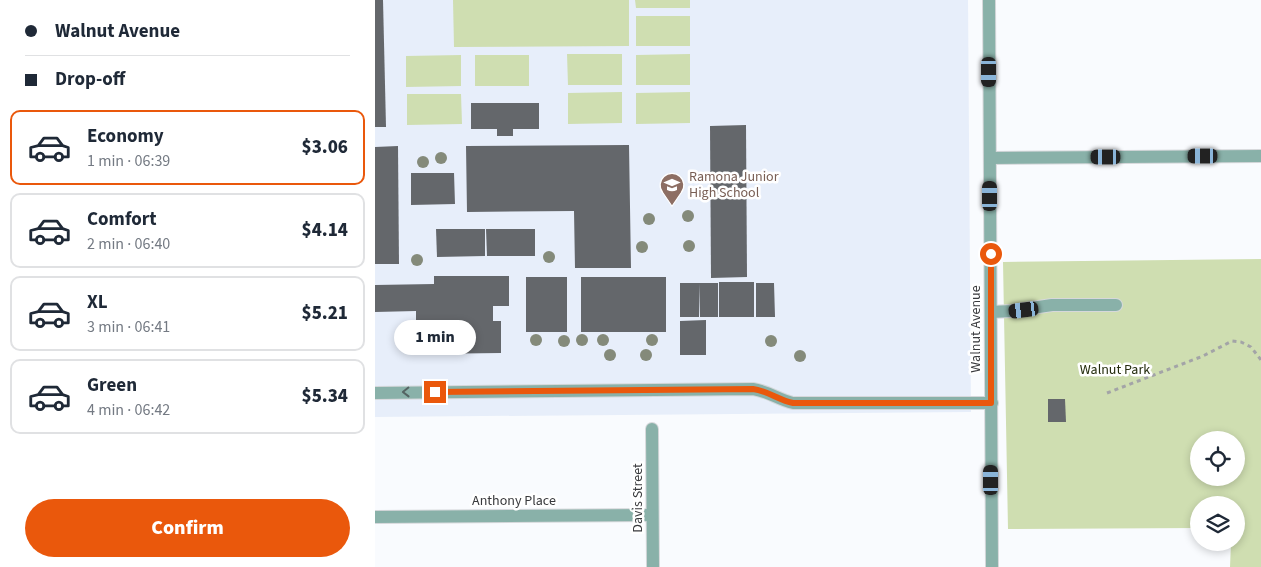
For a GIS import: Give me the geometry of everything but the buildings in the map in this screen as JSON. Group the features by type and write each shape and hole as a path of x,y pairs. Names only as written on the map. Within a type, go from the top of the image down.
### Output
{"street":[{"name":"Walnut Avenue","path":"989,0 992,567"},
{"path":"990,158 1261,156"},
{"path":"991,312 1052,305 1116,305"},
{"path":"375,393 753,389 765,391 785,402 793,403 991,403"},
{"name":"Davis Street","path":"653,429 653,567"},
{"name":"Anthony Place","path":"375,517 653,516"}],"path":[{"path":"1107,393 1203,356 1232,341 1241,342 1251,348 1261,360"}],"shaded area":[{"name":"Ramona Junior High School","path":"375,0 968,0 971,412 375,417"}],"green space":[{"path":"453,0 629,0 629,46 454,47"},
{"path":"635,0 690,0 690,8 636,8"},
{"path":"636,16 690,16 690,46 636,46"},
{"path":"567,54 622,54 622,85 568,85"},
{"path":"690,54 690,85 636,85 636,55"},
{"path":"461,55 461,86 406,87 406,56"},
{"path":"475,55 529,55 529,86 475,86"},
{"path":"622,92 622,123 568,124 568,93"},
{"path":"690,92 690,123 636,124 636,93"},
{"path":"407,94 461,94 462,124 407,125"},
{"name":"Walnut Park","path":"1261,259 1261,567 1230,567 1231,551 1245,551 1245,496 1190,496 1190,528 1008,529 1003,262"}],"place":[{"name":"Ramona Junior High School","path":"672,206"}],"route":[{"path":"435,392 753,389 765,391 785,402 793,403 991,403 991,254"}]}
